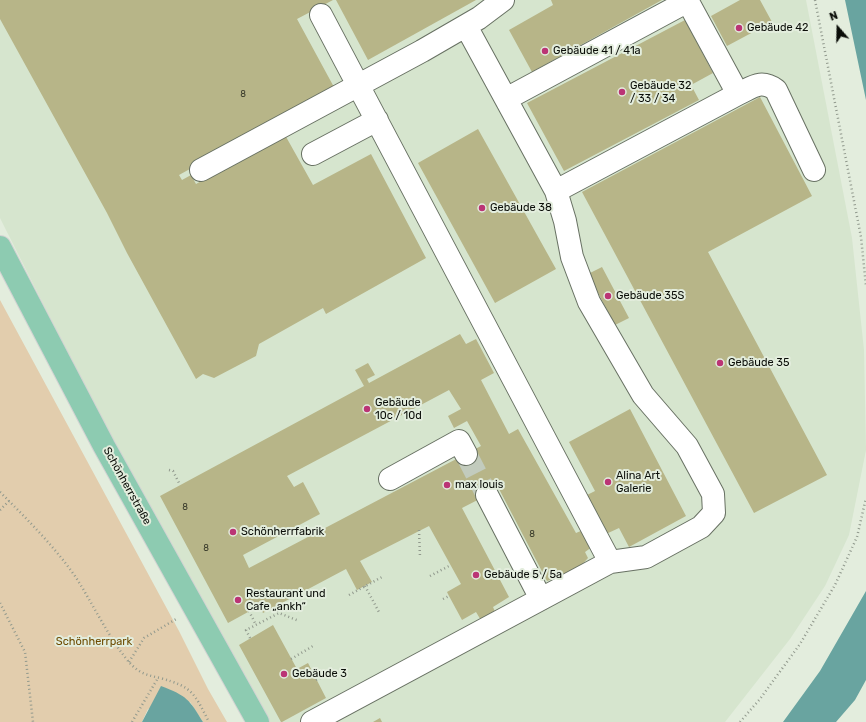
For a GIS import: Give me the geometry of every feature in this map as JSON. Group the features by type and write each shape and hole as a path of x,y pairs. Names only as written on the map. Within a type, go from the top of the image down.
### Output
{"main road":[{"name":"Schönherrstraße","path":"0,247 104,446 258,722"}],"lane":[{"path":"201,170 466,26 503,0"},
{"path":"506,99 687,0 738,94"},
{"path":"321,15 610,562"},
{"path":"312,722 610,562 646,556 702,527 714,513 714,494 687,446 643,395 589,302 572,257 565,221 556,191 466,26"},
{"path":"556,191 738,94 756,85 765,84 776,90 814,170"},
{"path":"313,154 377,120"},
{"path":"390,479 459,441 466,454"},
{"path":"487,495 541,599"}],"path":[{"path":"815,0 861,237 866,286"},
{"path":"169,470 173,471 180,485"},
{"path":"0,492 35,527 56,551 76,578 110,637 129,662 136,669 146,675 177,683 188,688 199,701 209,722"},
{"path":"740,722 760,699 800,644 835,585 857,537 866,498"},
{"path":"0,510 9,501"},
{"path":"419,530 420,557"},
{"path":"430,576 451,565"},
{"path":"349,595 382,576"},
{"path":"365,586 380,614"},
{"path":"443,599 449,596"},
{"path":"0,602 25,652 33,722"},
{"path":"276,606 279,613 299,621"},
{"path":"249,611 256,625"},
{"path":"250,638 246,630 279,613"},
{"path":"129,662 144,638 174,620"},
{"path":"291,659 313,646"},
{"path":"316,680 328,674"},
{"path":"132,722 158,678"}],"shaded area":[{"name":"Schönherrfabrik","path":"0,0 806,0 852,238 864,350 866,450 849,535 825,586 790,639 725,722 268,722 113,443 0,218"}],"green space":[{"name":"Schönherrpark","path":"0,300 227,722 203,722 190,702 148,709 142,722 0,722"}],"water":[{"path":"845,0 866,0 866,100"},
{"path":"866,591 866,680 855,700 836,722 783,722 820,671"},
{"path":"161,686 186,699 203,722 142,722"}],"building":[{"path":"0,0 333,0 297,19 335,89 179,175 182,180 191,175 196,184 285,135 313,185 371,154 426,258 326,314 323,308 259,344 256,356 214,378 203,374 196,379 127,253 107,213 0,19"},
{"path":"336,0 476,0 368,60"},
{"name":"Gebäude 41 / 41a","path":"551,0 662,0 532,72 509,30 553,5"},
{"name":"Gebäude 42","path":"740,0 760,0 772,22 727,46 711,16"},
{"name":"Gebäude 32 / 33 / 34","path":"685,20 713,73 691,85 699,100 564,171 527,103"},
{"name":"Gebäude 35","path":"760,97 812,196 708,252 827,475 754,513 582,192"},
{"name":"Gebäude 38","path":"478,129 556,269 495,303 418,163"},
{"name":"Gebäude 35S","path":"602,267 629,318 615,325 588,274"},
{"path":"460,334 466,344 476,339 494,373 481,380 509,434 518,429 576,533 583,530 592,547 585,552 588,558 578,569 571,573 547,581 499,489 462,508 509,597 493,607 496,614 482,622 476,612 462,620 447,592 461,584 429,526 360,561 372,582 357,590 346,569 263,613 259,606 228,623 160,496 364,386 355,370 368,363 375,375 367,379 369,383","holes":["449,390 461,409 448,416 454,428 467,421 481,446 249,568 243,555 320,514 303,482 294,487 287,476"]},
{"path":"630,409 686,516 629,547 619,528 606,534 585,496 595,491 569,442"},
{"name":"Gebäude 3","path":"273,625 297,669 308,663 326,698 282,722 239,645"},
{"path":"380,718 382,722 373,722"}],"tunnel":[{"path":"466,454 487,495"}],"place":[{"name":"Gebäude 42","path":"739,28"},
{"name":"Gebäude 41 / 41a","path":"545,51"},
{"name":"Gebäude 32 / 33 / 34","path":"622,92"},
{"name":"Gebäude 38","path":"482,208"},
{"name":"Gebäude 35S","path":"608,296"},
{"name":"Gebäude 35","path":"720,363"},
{"name":"Gebäude 10c / 10d","path":"367,409"},
{"name":"Alina Art Galerie","path":"608,482"},
{"name":"max louis","path":"447,485"},
{"name":"Schönherrfabrik","path":"233,532"},
{"name":"Gebäude 5 / 5a","path":"476,575"},
{"name":"Restaurant und Cafe „ankh“","path":"238,600"},
{"name":"Gebäude 3","path":"284,674"}]}
